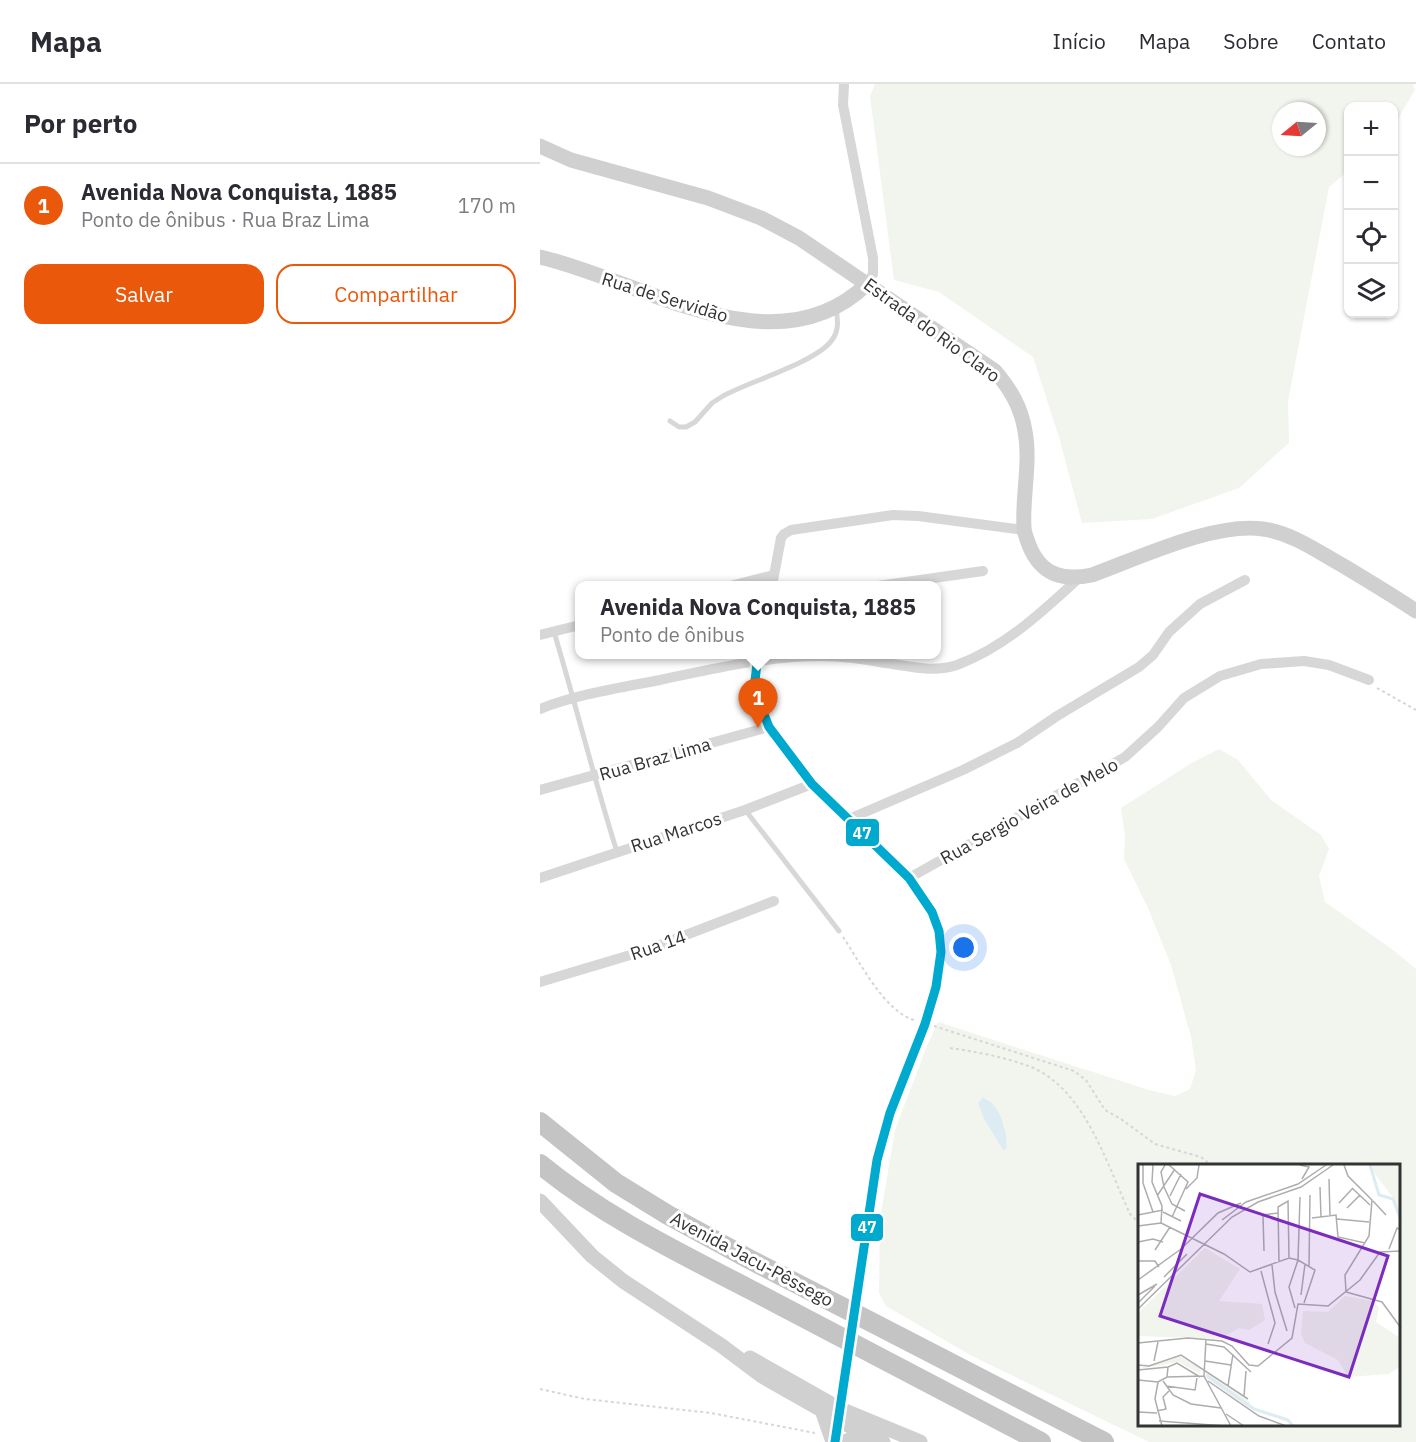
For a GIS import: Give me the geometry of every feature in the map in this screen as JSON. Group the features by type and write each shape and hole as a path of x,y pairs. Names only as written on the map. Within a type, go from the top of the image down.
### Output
{"highway":[{"name":"Avenida Jacu-Pêssego","path":"540,1122 616,1183 668,1215 1104,1442"},
{"name":"Avenida Jacu-Pêssego","path":"540,1164 560,1181 604,1210 661,1242 1041,1442"}],"main road":[{"name":"Estrada do Rio Claro","path":"540,146 571,160 708,198 761,218 799,238 995,371 1009,388 1021,410 1026,434 1024,530 1039,563 1049,571 1061,577 1078,578 1202,535 1224,530 1264,529 1307,545 1416,611"},
{"name":"Rua de Servidão","path":"540,258 693,309 728,317 780,322 818,315 854,296 867,284"},
{"path":"540,1201 592,1256 623,1281 722,1346 762,1376 822,1410 844,1415 920,1442"},
{"path":"722,1346 777,1372 844,1415 864,1434 883,1442"},
{"path":"844,1390 844,1415"},
{"path":"822,1410 836,1440 864,1434"}],"street":[{"path":"844,84 843,105 873,258 873,274 867,284"},
{"path":"773,580 781,538 791,530 893,515 918,516 1024,530"},
{"path":"908,581 983,571"},
{"path":"861,659 915,668 935,669 956,665 985,652 1013,634 1035,618 1078,578"},
{"path":"849,819 963,770 1017,743 1139,667 1153,655 1169,632 1200,604 1245,580"},
{"path":"540,635 575,626"},
{"path":"540,709 574,698 749,659"},
{"path":"758,659 755,681 761,707 769,727 812,784 909,878 932,912 939,931 941,952 936,987 926,1024 890,1113 877,1160 844,1390"},
{"name":"Rua Sergio Veira de Melo","path":"909,878 1125,757 1158,727 1184,698 1220,676 1261,664 1304,661 1329,665 1369,680"},
{"name":"Rua Braz Lima","path":"540,789 769,727"},
{"name":"Rua Marcos","path":"540,878 745,810 812,784"},
{"name":"Rua 14","path":"540,982 646,951 774,901"},
{"path":"836,1440 844,1415"}],"lane":[{"path":"670,421 678,427 686,427 695,422 712,403 723,396 822,350 837,330 836,307"},
{"path":"554,631 616,852"},
{"path":"745,810 839,931"}],"path":[{"path":"1369,680 1380,691 1416,710"},
{"path":"839,931 888,1002 905,1017 1074,1071 1086,1080 1105,1110 1155,1144 1201,1157 1210,1164"},
{"path":"950,1048 983,1053 1033,1068 1061,1087 1079,1108 1091,1128 1130,1214 1138,1222"},
{"path":"540,1389 585,1399 711,1413 836,1440"}],"shaded area":[{"path":"875,84 1413,84 1415,90 1398,118 1398,102 1344,102 1344,174 1329,187 1288,401 1289,443 1239,488 1152,519 1082,523 1059,437 1033,357 939,292 894,280 870,96"},
{"path":"1219,749 1238,760 1271,800 1321,835 1329,849 1319,876 1325,902 1416,969 1416,1442 1149,1442 972,1356 886,1306 879,1293 880,1219 895,1130 938,1022 1149,1090 1175,1096 1190,1089 1196,1070 1191,1037 1171,965 1148,908 1124,859 1125,836 1121,808 1190,764","holes":["983,1097 989,1099 1005,1126 1003,1150 984,1119 978,1103"]},
{"path":"983,1097 994,1105 1002,1119 1007,1142 1006,1149 1003,1150 984,1119 978,1103"}],"transit line":[{"name":"47","path":"757,659 755,681 761,707 769,727 812,784 909,878 932,912 939,931 941,952 936,987 925,1024 890,1113 877,1160 835,1442"}],"place":[{"name":"Avenida Nova Conquista, 1885","path":"758,728"}]}
